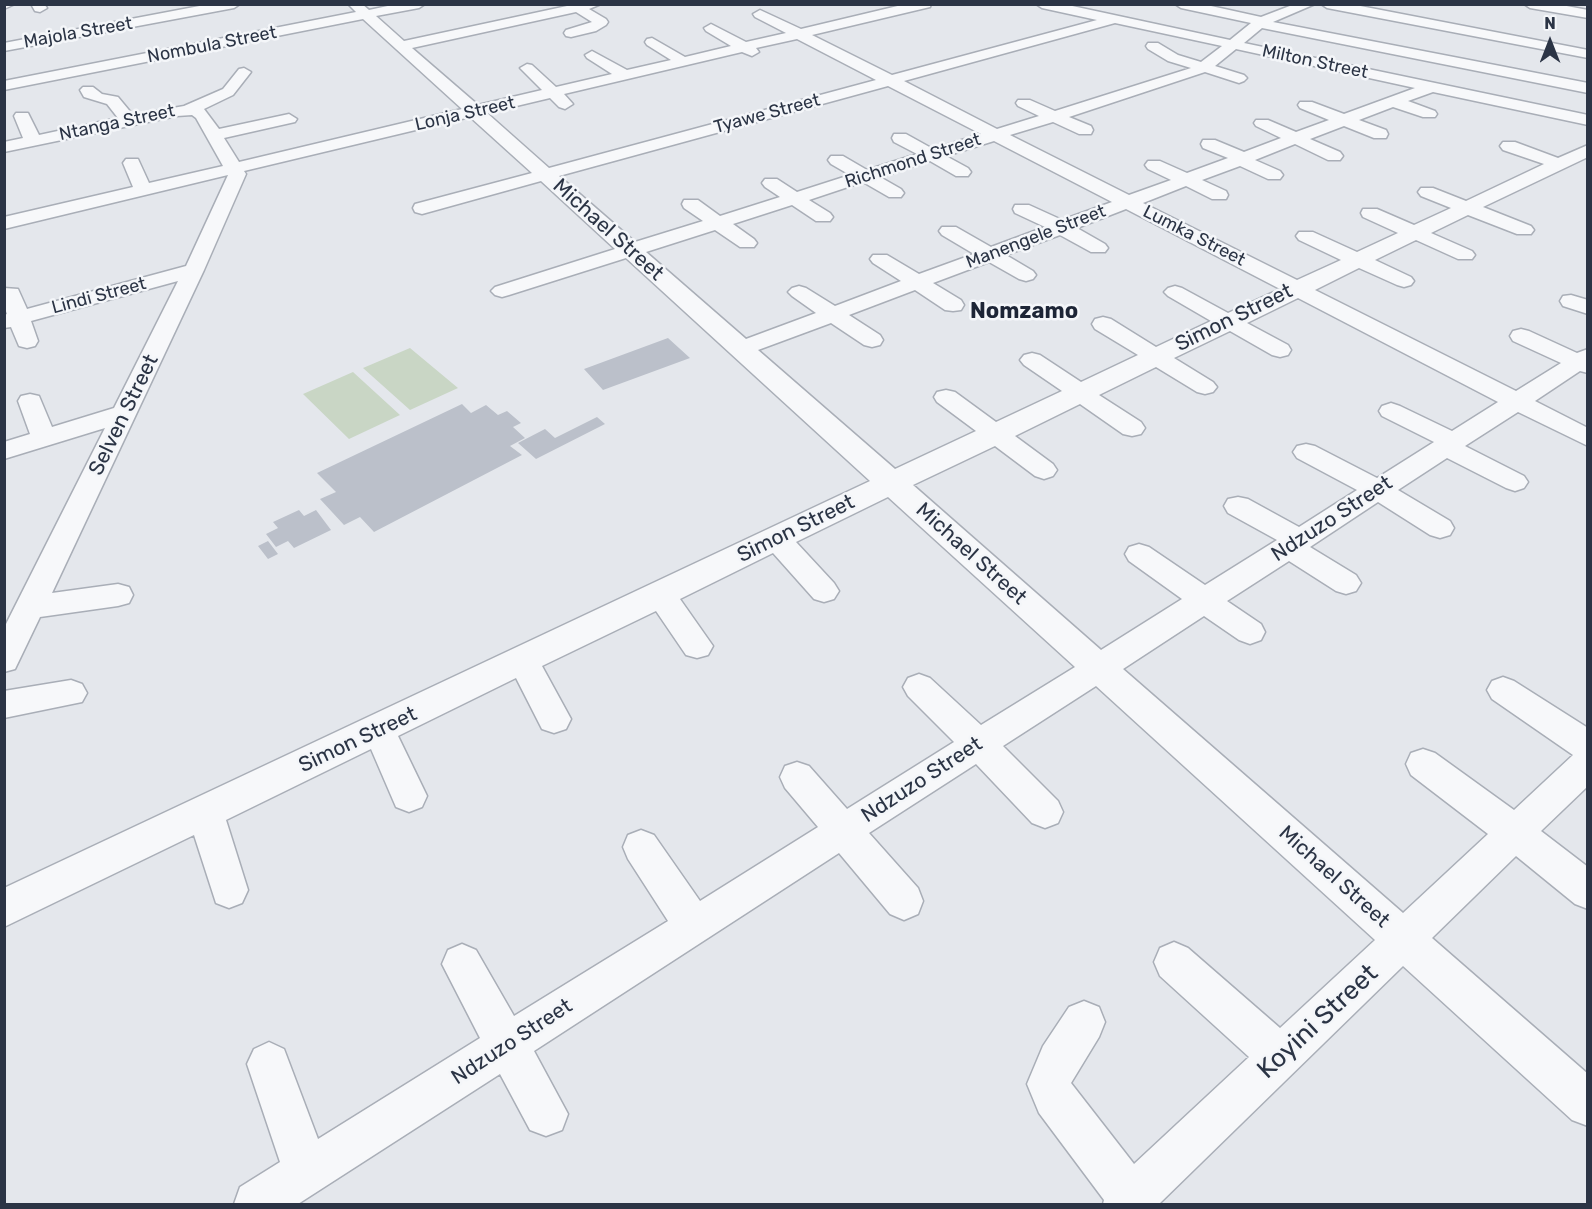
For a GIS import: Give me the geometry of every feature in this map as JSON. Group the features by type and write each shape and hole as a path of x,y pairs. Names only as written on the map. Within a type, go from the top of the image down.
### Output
{"street":[{"name":"Nombula Street","path":"4,86 251,37 359,10 419,4"},
{"path":"400,46 575,6 595,4"},
{"path":"1181,4 1587,87"},
{"name":"Richmond Street","path":"502,291 1053,116 1102,96 1159,83 1203,68 1281,8 1310,4"},
{"path":"1327,4 1587,54"},
{"path":"1392,4 1587,40"},
{"path":"1530,4 1587,14"},
{"name":"Milton Street","path":"1046,5 1172,26 1232,45 1310,55 1331,72 1431,87 1587,120"},
{"path":"572,33 600,23 600,20 575,6"},
{"name":"Lonja Street","path":"4,223 800,35 899,7 928,12"},
{"path":"1281,8 1467,54 1581,72"},
{"name":"Michael Street","path":"359,10 546,174 1587,1104"},
{"name":"Majola Street","path":"4,47 159,18 230,13 251,37"},
{"name":"Lumka Street","path":"760,14 1587,438"},
{"path":"836,14 876,31"},
{"name":"Tyawe Street","path":"422,208 462,206 546,174 764,114 820,93 888,80 949,64 1112,16"},
{"path":"711,28 765,60"},
{"path":"1024,28 1066,45"},
{"path":"975,40 1021,60"},
{"path":"652,42 684,62"},
{"path":"1153,46 1170,57 1239,78"},
{"path":"592,55 639,90"},
{"path":"527,68 569,108"},
{"path":"190,110 228,92 244,72"},
{"path":"1140,74 1178,91"},
{"name":"Manengele Street","path":"741,350 1431,87"},
{"path":"88,90 89,94 98,98 112,100 129,121"},
{"path":"820,93 849,111"},
{"path":"1102,96 1131,110"},
{"path":"1392,101 1429,114"},
{"path":"1024,103 1084,130"},
{"path":"1306,105 1380,134"},
{"path":"748,106 785,125"},
{"name":"Ntanga Street","path":"20,148 114,131 129,121 190,110 200,112 235,168"},
{"path":"20,148 22,116"},
{"path":"215,135 289,119"},
{"path":"681,123 696,133"},
{"path":"1262,123 1334,156"},
{"path":"605,137 643,164"},
{"path":"900,138 962,172"},
{"path":"1209,144 1274,175"},
{"path":"1509,146 1559,164"},
{"name":"Simon Street","path":"4,908 1587,150"},
{"path":"837,160 895,193"},
{"path":"132,163 143,190"},
{"path":"1154,165 1219,195"},
{"name":"Selven Street","path":"4,660 19,620 125,413 236,182 235,168"},
{"path":"440,183 462,206"},
{"path":"771,183 823,217"},
{"path":"1427,192 1524,230"},
{"path":"36,194 45,213"},
{"path":"101,200 110,222"},
{"path":"690,204 747,243"},
{"path":"1022,209 1098,248"},
{"path":"1370,213 1465,255"},
{"path":"949,231 1026,275"},
{"path":"1306,236 1404,281"},
{"path":"879,259 953,305"},
{"name":"Lindi Street","path":"12,320 130,279 194,270"},
{"path":"799,292 872,340"},
{"path":"1175,292 1280,351"},
{"path":"11,293 12,320 27,341"},
{"path":"1103,324 1205,387"},
{"path":"1521,336 1584,362"},
{"path":"1032,360 1132,428"},
{"name":"Ndzuzo Street","path":"257,1204 1516,402 1584,362"},
{"path":"946,397 1044,470"},
{"path":"30,401 44,439"},
{"path":"1391,411 1515,482"},
{"path":"4,451 125,413"},
{"path":"1306,452 1378,490 1440,528"},
{"path":"1238,506 1295,543 1346,583"},
{"path":"777,539 824,591"},
{"path":"1139,554 1250,632"},
{"path":"19,620 118,595"},
{"path":"661,595 698,646"},
{"path":"523,661 554,719"},
{"path":"919,687 1045,812"},
{"path":"1503,690 1587,747"},
{"path":"4,705 71,693"},
{"path":"379,730 409,796"},
{"name":"Koyini Street","path":"1131,1203 1587,763"},
{"path":"1423,764 1514,832 1587,891"},
{"path":"797,777 904,901"},
{"path":"205,812 229,890"},
{"path":"641,847 694,926"},
{"path":"1173,962 1281,1057"},
{"path":"462,964 509,1044 546,1114"},
{"path":"1084,1022 1058,1061 1049,1084 1055,1097 1131,1203"},
{"path":"268,1064 307,1173"}],"green space":[{"path":"410,348 458,388 410,410 363,368"},
{"path":"353,372 400,415 349,439 303,394"}],"building":[{"path":"668,338 690,358 603,390 584,369"},
{"path":"462,404 471,413 486,405 498,415 507,411 521,423 513,427 525,438 510,446 522,455 374,532 360,517 344,525 320,499 336,492 317,473"},
{"path":"597,417 605,424 536,459 518,443 545,429 555,438"},
{"path":"299,510 304,516 316,510 331,530 294,548 288,541 276,547 266,534 278,528 273,522"},
{"path":"268,541 278,554 268,559 258,546"}],"district":[{"name":"Nomzamo","path":"1024,312"}]}
